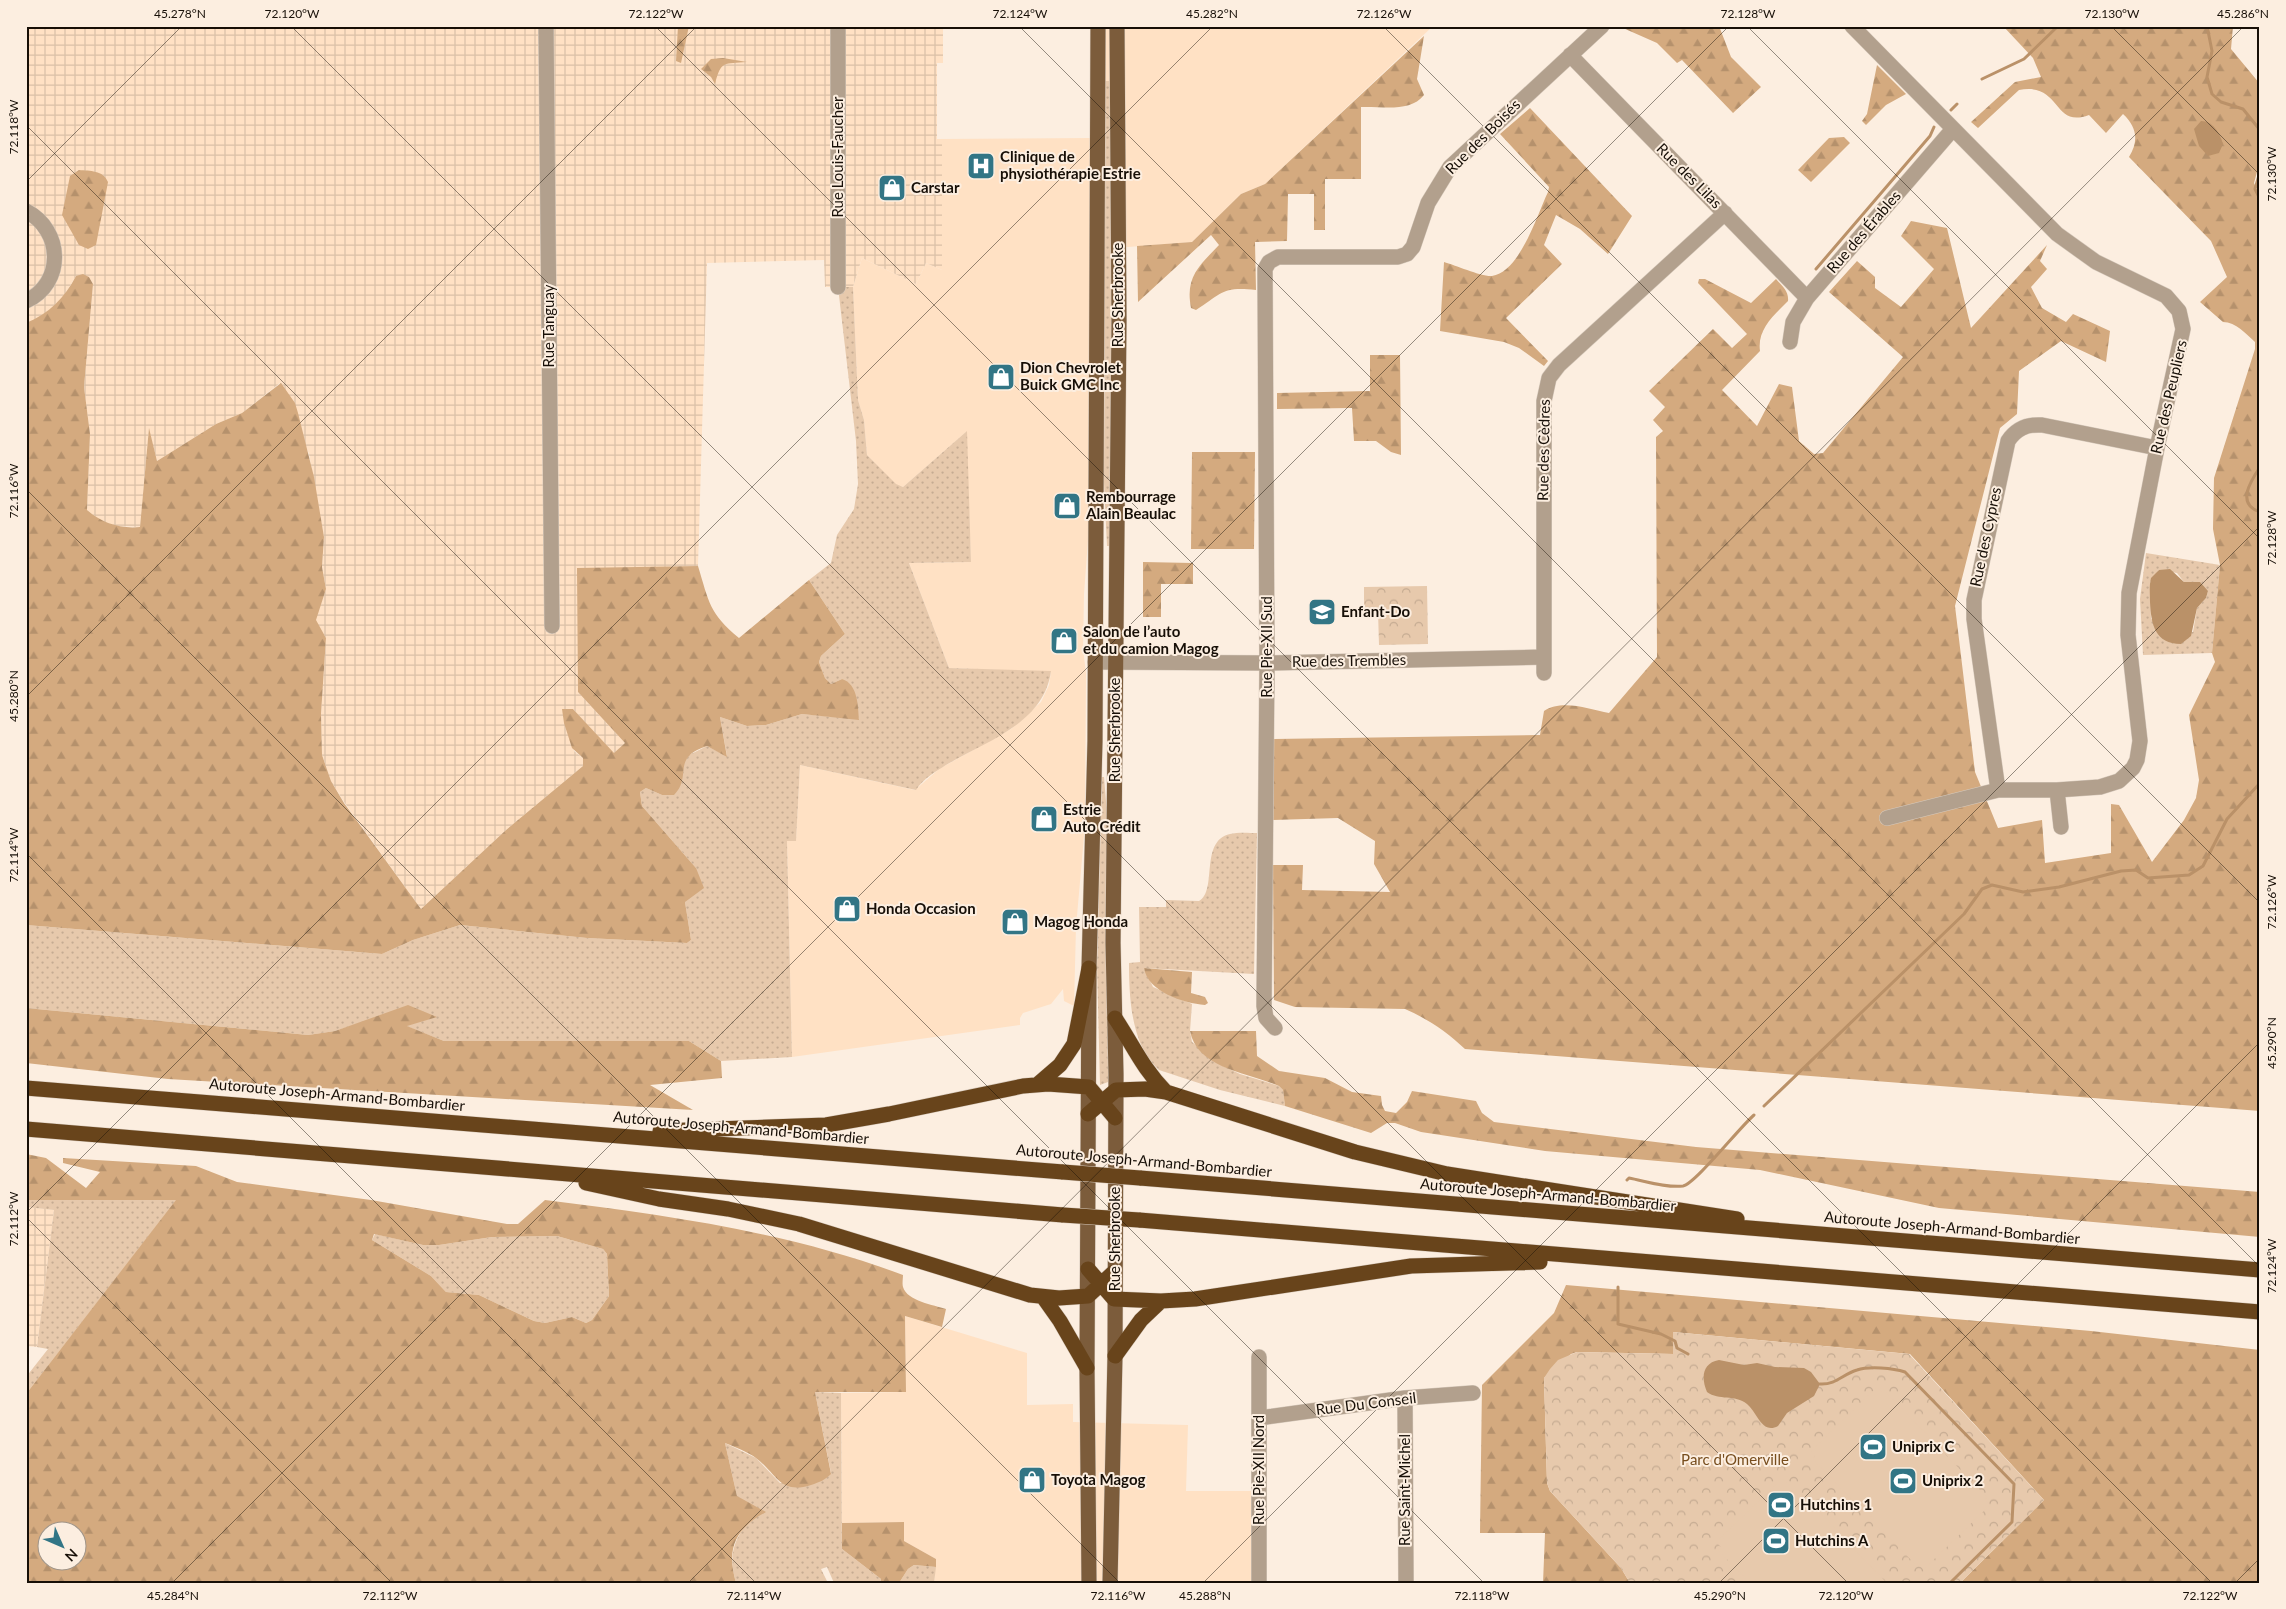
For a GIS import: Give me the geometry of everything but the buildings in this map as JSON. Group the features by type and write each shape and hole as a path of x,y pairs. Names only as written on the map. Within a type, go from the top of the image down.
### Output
{"highway":[{"path":"1038,1084 1060,1065 1074,1044 1090,968"},
{"path":"1115,1018 1133,1044 1150,1075 1166,1092"},
{"path":"591,1134 826,1125 1038,1084 1089,1087 1116,1118"},
{"name":"Autoroute Joseph-Armand-Bombardier","path":"26,1088 2260,1270"},
{"path":"1088,1114 1116,1090 1145,1089 1166,1092 1355,1152 1434,1171 1855,1238"},
{"path":"26,1129 2260,1312"},
{"path":"531,1171 659,1199 728,1209 799,1224 1002,1288 1043,1297 1088,1296 1114,1272"},
{"path":"1088,1269 1114,1298 1161,1301 1209,1298 1434,1264 1624,1260"},
{"path":"1043,1297 1060,1321 1087,1368"},
{"path":"1115,1356 1142,1320 1161,1301"},
{"path":"2199,1307 2260,1319"}],"main road":[{"name":"Rue Sherbrooke","path":"1089,1583 1087,1368 1088,1114 1095,662 1098,26"},
{"name":"Rue Sherbrooke","path":"1110,1583 1115,1356 1117,26"}],"street":[{"name":"Rue Tanguay","path":"546,26 552,626"},
{"name":"Rue Louis-Faucher","path":"838,26 838,288"},
{"name":"Rue des Boisés","path":"1269,262 1278,257 1398,257 1407,254 1413,247 1434,191 1450,167 1602,26"},
{"name":"Rue des Peupliers","path":"1852,26 2066,242 2096,262 2166,296 2179,311 2182,320 2182,339 2157,448 2129,593 2128,635 2140,750 2133,768 2127,775 2110,784 2057,790"},
{"name":"Rue des Lilas","path":"1570,55 1807,298"},
{"name":"Rue des Érables","path":"1790,342 1793,322 1807,298 1953,129"},
{"path":"26,211 37,217 48,229 55,255 48,281 37,295 26,301"},
{"name":"Rue des Cèdres","path":"1544,674 1544,401 1546,385 1559,365 1725,213"},
{"name":"Rue Pie-XII Sud","path":"1269,262 1265,273 1267,663 1264,1006 1266,1018 1275,1028"},
{"name":"Rue des Cypres","path":"1998,790 1974,619 1974,600 2008,441 2018,430 2026,426 2042,425 2157,448"},
{"name":"Rue des Trembles","path":"1095,662 1267,663 1544,657"},
{"path":"1886,818 1998,790 2057,790 2061,827"},
{"name":"Rue Pie-XII Nord","path":"1259,1357 1259,1583"},
{"name":"Rue Du Conseil","path":"1259,1418 1405,1398 1473,1393"},
{"name":"Rue Saint-Michel","path":"1405,1398 1406,1583"}],"shaded area":[{"path":"26,26 943,26 943,63 937,63 937,144 942,144 942,270 926,263 916,284 862,258 853,287 825,287 824,260 707,263 698,566 578,569 578,692 625,743 614,754 573,709 574,751 583,758 583,766 506,830 421,909 344,802 331,781 322,755 321,714 326,638 315,620 326,589 322,567 324,537 309,454 280,383 242,413 216,424 157,461 149,430 140,527 116,526 100,520 87,510 90,434 84,387 93,284 89,277 76,276 62,299 38,319 26,323"},
{"path":"1090,26 1433,26 1265,184 1241,194 1192,242 1090,250 1088,540 1084,594 1083,649 1086,673 1085,825 1076,927 1074,1006 1064,1001 1063,989 1051,1004 1023,1013 1020,1018 1020,1025 792,1057 787,841 796,840 800,765 915,790 939,769 1011,729 1041,702 1049,685 1051,672 949,668 909,563 971,562 966,432 903,487 896,485 867,455 864,420 858,400 853,287 862,258 916,284 926,263 942,270 942,145 937,144 937,139 1090,138"},
{"path":"2201,121 2209,123 2218,132 2223,144 2219,153 2208,156 2199,146 2194,129"},
{"path":"2170,569 2184,582 2200,582 2208,591 2206,598 2197,608 2191,636 2181,644 2165,641 2160,637 2153,625 2150,593 2151,578 2159,570"},
{"path":"26,1207 54,1210 37,1347 26,1346"},
{"path":"905,1316 1027,1353 1027,1405 1073,1404 1073,1422 1188,1425 1186,1491 1252,1491 1252,1583 934,1583 936,1559 904,1541 904,1522 842,1523 841,1393 906,1392"},
{"path":"1719,1360 1744,1365 1757,1363 1775,1367 1804,1368 1811,1372 1820,1384 1814,1396 1787,1413 1778,1426 1772,1428 1764,1425 1751,1408 1742,1401 1712,1395 1707,1392 1704,1372 1709,1364"}],"green space":[{"path":"678,26 689,26 681,63 676,61"},
{"path":"1719,26 1731,57 1761,87 1733,113 1682,60 1677,63 1657,43 1623,28"},
{"path":"2003,26 2233,26 2231,49 2260,84 2260,161 2254,183 2260,197 2260,1111 1465,1049 1437,1026 1405,1009 1295,1007 1274,1000 1273,865 1303,865 1302,890 1390,892 1374,864 1375,841 1338,818 1273,820 1274,739 1540,735 1544,711 1551,707 1567,705 1609,713 1657,657 1656,437 1663,431 1653,420 1665,407 1649,391 1713,329 1732,348 1747,334 1698,283 1699,279 1705,279 1751,303 1776,279 1785,289 1788,301 1772,317 1764,329 1761,336 1760,351 1722,390 1757,426 1779,384 1792,387 1799,441 1814,454 1823,453 1903,357 1829,292 1857,261 1875,277 1875,288 1901,307 1934,269 1901,236 1911,221 1947,228 1971,328 2047,245 2040,261 2047,269 2031,287 2042,308 2066,322 2073,314 2110,331 2106,362 2061,341 2019,371 2017,414 2000,428 1955,606 1975,772 1998,828 2042,820 2045,863 2111,853 2111,804 2119,805 2152,862 2184,820 2196,798 2199,780 2189,715 2215,662 2212,653 2220,565 2213,529 2214,478 2255,349 2255,342 2236,326 2223,322 2200,302 2227,277 2211,241 2129,157 2134,145 2135,134 2128,119 2123,114 2106,133 2089,115 2077,118 2068,116 2043,92 2033,89 2019,90 1978,128 1971,122 2015,82 2041,77 2033,58"},
{"path":"1424,36 1417,79 1424,95 1418,101 1403,106 1386,108 1361,107 1361,179 1325,179 1325,230 1314,230 1314,194 1288,194 1287,241 1255,242 1256,290 1229,290 1196,310 1191,308 1190,288 1195,273 1205,259 1219,245 1211,235 1138,302 1137,246 1192,242 1241,194 1265,184"},
{"path":"723,58 747,62 728,64 722,67 715,84 711,77 701,69 711,59"},
{"path":"1877,65 1906,94 1886,105 1866,125 1862,121 1867,114"},
{"path":"1105,81 1109,81 1112,119 1111,546 1107,546 1104,483"},
{"path":"1530,108 1632,216 1608,254 1580,229 1556,215 1544,245 1562,264 1506,318 1548,361 1544,366 1519,348 1504,342 1440,331 1444,262 1488,276 1502,272 1519,254 1533,228 1548,192 1549,187 1500,134"},
{"path":"1844,137 1850,143 1811,182 1798,170 1829,138"},
{"path":"79,170 100,173 108,182 96,245 88,249 79,245 62,215 70,176"},
{"path":"83,274 89,277 93,284 84,387 90,434 87,510 99,518 118,526 140,527 149,428 157,461 216,424 242,413 281,383 295,403 314,477 324,537 322,567 326,589 316,620 326,638 321,714 322,755 331,781 344,803 421,909 506,830 583,766 583,758 572,748 564,723 562,709 573,709 614,753 625,743 578,692 577,568 698,566 711,606 721,621 739,638 809,580 845,634 821,656 819,662 825,678 831,684 842,679 854,690 859,720 802,714 766,725 747,726 720,717 727,757 707,746 689,756 685,762 682,781 674,795 662,795 646,788 640,792 642,806 696,868 704,888 685,902 691,940 687,943 587,938 460,925 413,940 382,954 26,925 26,323 42,315 56,304 76,276"},
{"path":"838,287 853,287 858,400 864,420 867,455 896,484 903,487 967,431 971,562 909,563 949,668 1051,671 1046,689 1037,705 1025,718 995,739 938,770 916,790 800,765 796,841 787,841 792,1057 721,1061 689,1041 444,1041 406,1026 369,1020 335,1031 308,1035 26,1008 26,925 382,954 413,940 460,925 587,938 687,943 691,940 685,902 696,868 642,806 640,792 646,788 662,795 682,774 684,762 689,755 707,746 727,756 720,717 747,726 766,725 802,714 859,719 842,679 831,684 825,678 819,662 821,656 845,634 809,580 831,563 837,535 854,509 858,484 856,441"},
{"path":"1370,355 1400,355 1401,455 1391,452 1376,441 1354,441 1352,408 1277,409 1277,393 1370,391"},
{"path":"1192,452 1255,452 1254,549 1191,549"},
{"path":"2146,553 2220,565 2212,653 2143,655 2140,599","holes":["2159,570 2177,573 2184,582 2208,591 2206,598 2197,608 2193,632 2151,619 2150,582"]},
{"path":"1143,562 1193,563 1193,584 1161,584 1161,617 1143,617"},
{"path":"1427,586 1428,644 1379,645 1378,611 1364,610 1364,587"},
{"path":"1102,777 1104,777 1108,826 1110,1049 1108,1082 1100,1085 1097,965"},
{"path":"1233,833 1257,833 1254,974 1144,968 1153,987 1192,1004 1190,1031 1192,1042 1223,1066 1240,1074 1279,1086 1283,1090 1285,1106 1220,1090 1159,1070 1142,1048 1137,1035 1131,1005 1129,963 1140,962 1139,907 1166,907 1166,900 1199,901 1205,896 1212,856 1215,846 1221,838"},
{"path":"1144,968 1192,972 1191,993 1205,997 1208,1003 1205,1005 1196,1004 1168,995 1152,984"},
{"path":"408,1005 437,1017 407,1026 444,1041 689,1041 721,1061 722,1078 650,1085 693,1110 168,1079 26,1063 26,1008 308,1035 335,1031"},
{"path":"1190,1031 1256,1031 1257,1056 1279,1071 1325,1078 1352,1092 1381,1096 1385,1111 1396,1113 1407,1102 1412,1091 1476,1101 1482,1113 1494,1122 1696,1147 2260,1192 2260,1237 1939,1208 1760,1170 1545,1151 1421,1132 1395,1123 1387,1123 1371,1133 1285,1106 1283,1090 1279,1086 1214,1062 1203,1054 1195,1044"},
{"path":"26,1154 46,1158 86,1188 100,1172 63,1163 63,1158 196,1166 237,1182 371,1200 507,1224 518,1224 545,1200 681,1219 772,1236 860,1260 903,1275 903,1287 910,1296 922,1302 946,1309 942,1327 905,1316 906,1392 815,1392 831,1474 820,1482 801,1487 786,1485 756,1458 725,1443 737,1496 766,1512 747,1525 736,1541 732,1560 736,1583 26,1583 26,1394 176,1200 26,1200","holes":["374,1234 423,1245 439,1245 492,1237 557,1236 603,1249 607,1254 609,1296 592,1320 586,1323 572,1317 545,1323 534,1321 479,1295 446,1292 431,1276 372,1240"]},
{"path":"26,1200 177,1200 26,1394 26,1377 48,1349 37,1347 54,1210 26,1207"},
{"path":"375,1234 423,1245 439,1245 492,1237 557,1236 603,1249 607,1254 609,1296 592,1320 586,1323 572,1317 545,1323 534,1321 479,1295 446,1292 431,1276 372,1240"},
{"path":"1566,1285 2091,1331 2260,1350 2260,1583 1960,1583 2044,1500 1910,1354 1673,1332 1674,1354 1577,1352 1571,1354 1544,1378 1547,1483 1550,1491 1621,1568 1630,1583 1543,1583 1545,1533 1480,1533 1482,1385 1554,1313"},
{"name":"Parc d'Omerville","path":"1673,1332 1909,1354 2044,1500 1960,1583 1630,1583 1621,1568 1550,1491 1547,1483 1544,1378 1558,1360 1577,1352 1673,1354"},
{"name":"Uniprix 2","path":"1877,1387 1882,1392 1884,1390 1930,1438 1928,1441 1938,1451 1941,1450 1987,1497 1985,1500 1990,1505 1924,1569 1919,1563 1916,1565 1870,1518 1872,1515 1862,1504 1859,1507 1813,1459 1815,1456 1811,1451"},
{"path":"815,1392 841,1393 842,1549 881,1579 881,1583 834,1583 827,1567 821,1569 828,1583 736,1583 733,1551 738,1536 748,1522 737,1496 725,1443 756,1458 780,1483 831,1473"},
{"name":"Hutchins 1","path":"1782,1479 1787,1483 1789,1481 1836,1529 1833,1532 1844,1543 1846,1541 1887,1583 1750,1583 1718,1550 1721,1547 1716,1542"},
{"path":"904,1522 904,1541 936,1559 936,1567 914,1565 908,1569 899,1583 881,1583 881,1579 842,1549 842,1523"},
{"path":"914,1565 936,1567 934,1583 899,1583 908,1569"}],"waterway":[{"path":"1982,79 2024,59 2058,26"},
{"path":"2207,26 2212,51 2207,77 2212,94 2221,102 2243,109 2260,130"},
{"path":"1951,110 1957,104"},
{"path":"1816,269 1930,136 1934,127"},
{"path":"2260,172 2255,189 2260,199"},
{"path":"2260,467 2252,479 2247,492 2248,504 2260,512"},
{"path":"1764,1106 1964,914 1982,889 1992,885 2023,892 2059,887 2121,871 2136,870 2148,878 2189,875 2203,866 2227,819 2260,783"},
{"path":"1627,1180 1629,1178 1676,1186 1683,1186 1689,1183 1754,1115"},
{"path":"1618,1287 1618,1324 1661,1334 1675,1341 1677,1348 1688,1354"},
{"path":"1820,1384 1831,1383 1852,1372 1868,1368 1894,1369 1905,1372 2014,1484 2012,1522 1950,1583"}],"place":[{"name":"Clinique de physiothérapie Estrie","path":"981,166"},
{"name":"Carstar","path":"892,188"},
{"name":"Dion Chevrolet Buick GMC Inc","path":"1001,377"},
{"name":"Rembourrage Alain Beaulac","path":"1067,506"},
{"name":"Enfant-Do","path":"1322,612"},
{"name":"Salon de l’auto et du camion Magog","path":"1064,641"},
{"name":"Estrie Auto Crédit","path":"1044,819"},
{"name":"Honda Occasion","path":"847,909"},
{"name":"Magog Honda","path":"1015,922"},
{"name":"Uniprix C","path":"1873,1447"},
{"name":"Toyota Magog","path":"1032,1480"},
{"name":"Uniprix 2","path":"1903,1481"},
{"name":"Hutchins 1","path":"1781,1505"},
{"name":"Hutchins A","path":"1776,1541"}]}
